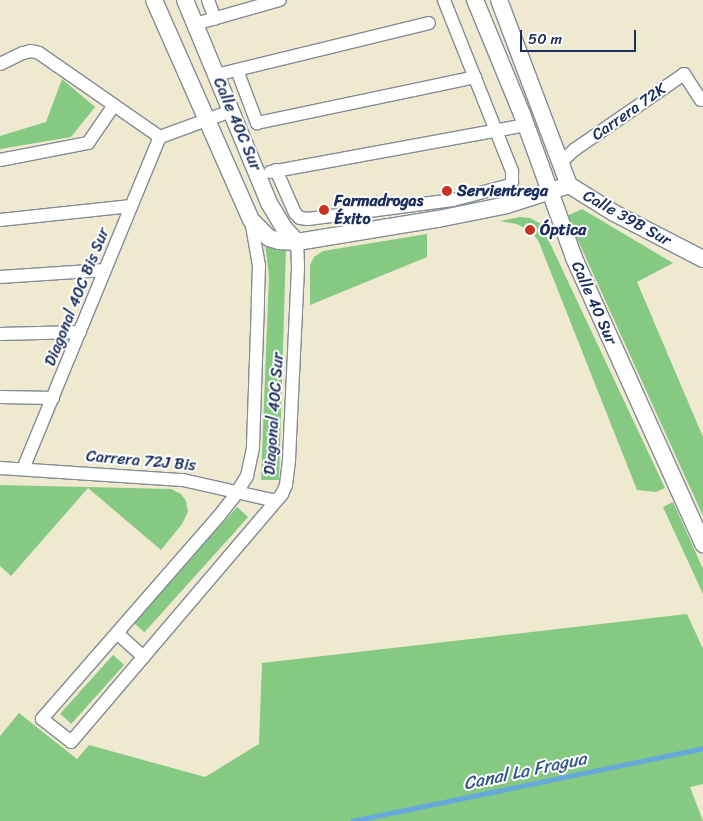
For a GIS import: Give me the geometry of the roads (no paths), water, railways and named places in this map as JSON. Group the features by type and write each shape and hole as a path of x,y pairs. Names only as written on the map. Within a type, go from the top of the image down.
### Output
{"street":[{"name":"Calle 40C Sur","path":"154,0 251,220"},
{"name":"Calle 40C Sur","path":"185,0 275,214 297,242"},
{"path":"208,0 215,19"},
{"path":"195,24 280,0"},
{"path":"276,170 295,213 300,218 308,219 427,204 478,194 510,185 513,176 497,130 444,0"},
{"name":"Calle 40 Sur","path":"475,0 526,125 576,263 703,544"},
{"path":"499,0 569,185"},
{"path":"216,75 429,23"},
{"path":"0,64 31,51 39,53 160,137 231,111"},
{"name":"Calle 40C Sur","path":"237,70 258,123 475,77"},
{"name":"Carrera 72K","path":"560,163 574,150 684,74 701,100"},
{"path":"0,160 88,143 114,105"},
{"path":"257,174 526,125"},
{"name":"Diagonal 40C Bis Sur","path":"23,469 160,137"},
{"name":"Carrera 72K","path":"554,145 574,150"},
{"name":"Calle 39B Sur","path":"550,191 569,185 614,213 703,259"},
{"path":"251,220 269,238 279,241 297,242 471,213 513,204 550,191"},
{"path":"0,220 131,206"},
{"path":"337,216 341,235"},
{"name":"Diagonal 40C Sur","path":"251,220 259,266 253,448 247,476 238,491 42,719 71,742 276,502 286,485 289,459 298,266 297,242"},
{"path":"0,277 105,270"},
{"path":"0,334 80,332"},
{"path":"0,398 53,398"},
{"name":"Carrera 72J Bis","path":"0,468 183,480 238,491 276,502"},
{"path":"117,633 144,657"}],"waterway":[{"name":"Canal La Fragua","path":"352,821 703,748"}],"place":[{"name":"Servientrega","path":"447,191"},
{"name":"Farmadrogas Éxito","path":"324,210"},
{"name":"Óptica","path":"530,230"}]}
